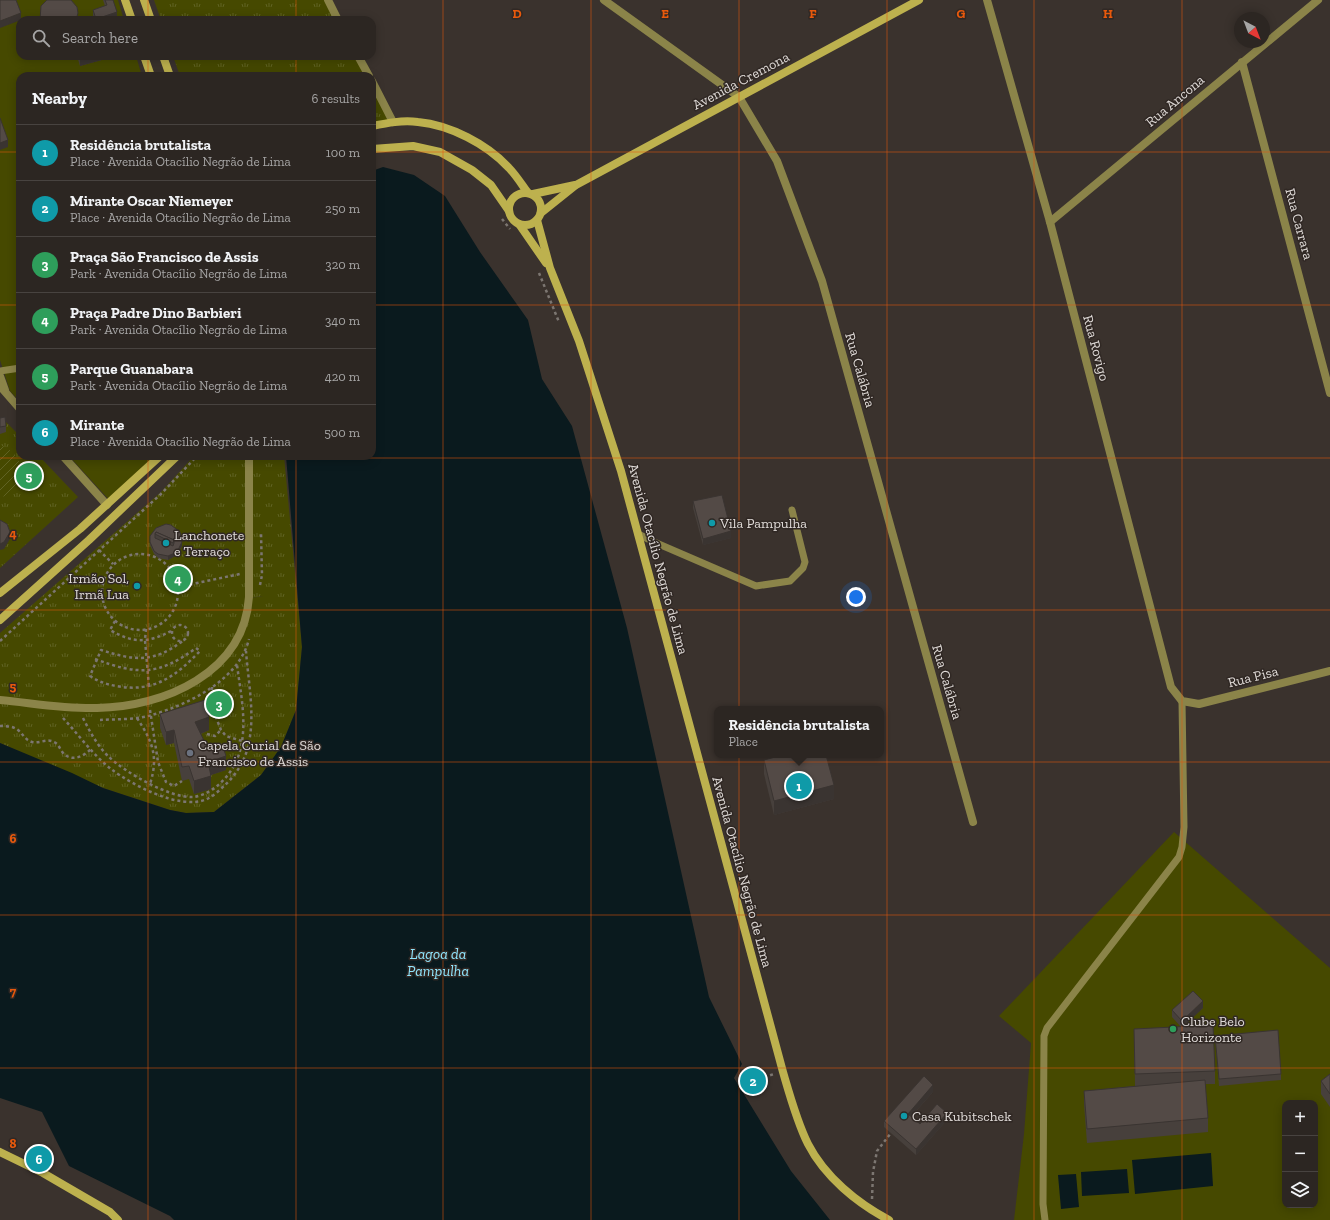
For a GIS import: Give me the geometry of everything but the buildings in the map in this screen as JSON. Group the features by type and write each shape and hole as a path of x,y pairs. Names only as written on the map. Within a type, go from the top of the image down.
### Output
{"street":[{"path":"125,0 131,16"},
{"path":"144,0 150,16"},
{"path":"328,0 336,16"},
{"name":"Rua Calábria","path":"604,0 740,96 777,162 822,281 973,822"},
{"name":"Avenida Cremona","path":"539,216 576,185 919,0"},
{"name":"Rua Rovigo","path":"987,0 1050,222 1171,687 1182,701"},
{"name":"Rua Ancona","path":"1050,222 1318,0"},
{"path":"145,60 150,72"},
{"path":"164,60 169,72"},
{"path":"360,60 367,72"},
{"name":"Rua Carrara","path":"1242,62 1330,393"},
{"path":"376,89 393,122"},
{"path":"376,125 393,122 418,122 449,129 487,149 510,168 530,194 540,202 539,216 529,225 519,224 512,219 509,211 491,185 472,170 440,152 413,146 376,149"},
{"name":"Avenida Cremona","path":"530,194 576,185"},
{"path":"509,211 509,206 514,197 523,193 530,194"},
{"name":"Avenida Otacílio Negrão de Lima","path":"539,216 550,268 579,341 621,471 783,1072 808,1144 821,1165 855,1199 889,1220"},
{"name":"Avenida Otacílio Negrão de Lima","path":"519,224 550,268"},
{"path":"0,376 2,391 16,405"},
{"path":"67,460 107,505"},
{"path":"0,593 80,529 156,460"},
{"path":"0,620 89,540 173,460"},
{"path":"0,700 54,706 97,708 134,705 172,694 208,674 229,653 240,635 247,617 249,599 249,460"},
{"name":"Rua Pisa","path":"1182,701 1199,704 1330,670"},
{"path":"0,1152 43,1173 110,1212 118,1220"}],"lane":[{"path":"0,372 16,369"},
{"path":"638,534 743,582 756,586 790,581 804,568 805,562 792,510"},
{"path":"1045,1220 1043,1204 1044,1036 1047,1028 1179,856 1182,847 1184,827 1182,701"}],"path":[{"path":"0,641 162,493 193,460"},
{"path":"99,550 113,564"},
{"path":"134,554 146,554 168,565 174,575 178,587 177,601 170,614 160,624 146,629 125,627 115,621 103,604 101,594 102,583 106,573 113,564 123,557 134,554"},
{"path":"178,587 249,572"},
{"path":"96,659 110,666 148,672 175,662 196,648 200,651 184,669 170,678 149,687 129,688 99,682 90,676 96,659 101,650 125,658 146,658 160,655 184,640 188,634 186,627 178,625 173,630 159,638 132,640 110,630 115,621"},
{"path":"146,629 146,658 153,732 160,769 166,782 174,786 182,781"},
{"path":"173,630 173,636 176,640 184,640"},
{"path":"54,706 91,749 110,768 136,785 166,797 182,801 193,802 206,799 232,779 242,765 249,743 251,721 246,651"},
{"path":"83,718 92,737 108,756 126,772 150,784 176,794 194,797 212,790 226,778 233,768 242,741 243,711 237,665"},
{"path":"212,687 212,707 221,730 226,736 242,741"},
{"path":"136,717 147,734 154,752 155,762 150,784"},
{"path":"0,726 10,726 18,730 26,738 33,742 50,740 56,743 64,754 73,758 80,758 91,749"},
{"path":"207,734 215,736 221,730"},
{"path":"753,1081 783,1072"},
{"path":"868,1208 872,1199 873,1172 877,1151 891,1133"}],"green space":[{"path":"0,0 118,0 123,16 16,16 16,60 137,60 141,72 16,72 16,398 10,391 0,360"},
{"path":"154,0 327,0 336,16 160,16"},
{"path":"174,60 361,60 369,72 179,72"},
{"path":"376,85 398,123 376,126"},
{"path":"5,421 16,432 16,460 43,460 78,497 0,568 0,422"},
{"path":"0,445 16,456 16,460 18,460 20,463 21,471 20,479 16,486 9,493 0,498"},
{"path":"73,460 154,460 112,503"},
{"path":"190,460 284,460 302,647 296,710 281,747 261,775 214,812 186,813 170,810 103,788 0,743 0,702 61,709 85,710 139,705 179,692 197,682 214,670 228,655 240,637 245,623 250,598 263,596 249,598 238,634 228,652 207,673 172,693 133,704 98,706 0,701 0,633 161,492"},
{"name":"Clube Belo Horizonte","path":"1174,832 1330,968 1330,1220 1014,1220 1024,1134 1031,1043 999,1016"}],"water":[{"name":"Lagoa da Pampulha","path":"383,167 414,175 445,196 480,252 528,320 542,379 572,426 627,628 709,997 742,1064 734,1078 791,1171 830,1220 174,1220 170,1216 69,1166 42,1112 0,1098 0,743 72,773 103,788 170,810 186,813 214,812 261,775 281,747 296,710 302,647 286,460 376,460 376,170"},
{"path":"1211,1153 1213,1186 1135,1194 1132,1160"},
{"path":"1127,1169 1129,1193 1082,1196 1081,1172"},
{"path":"1076,1174 1079,1207 1061,1209 1058,1175"}],"place":[{"name":"Parque Guanabara","path":"29,476"},
{"name":"Vila Pampulha","path":"712,523"},
{"name":"Lanchonete e Terraço","path":"166,543"},
{"name":"Praça Padre Dino Barbieri","path":"178,579"},
{"name":"Irmão Sol, Irmã Lua","path":"137,586"},
{"name":"Praça São Francisco de Assis","path":"219,704"},
{"name":"Capela Curial de São Francisco de Assis","path":"190,753"},
{"name":"Residência brutalista","path":"799,786"},
{"name":"Clube Belo Horizonte","path":"1173,1029"},
{"name":"Mirante Oscar Niemeyer","path":"753,1081"},
{"name":"Casa Kubitschek","path":"904,1116"},
{"name":"Mirante","path":"39,1159"}]}
